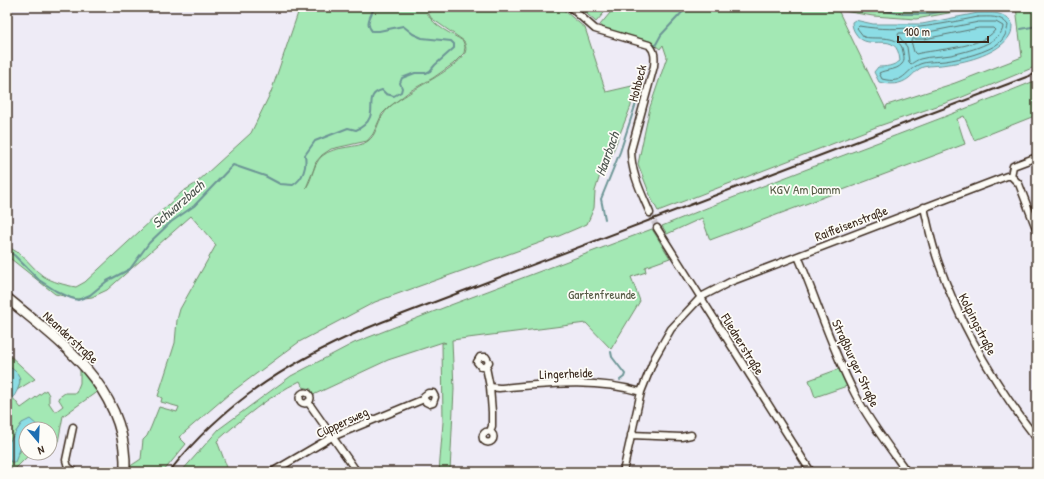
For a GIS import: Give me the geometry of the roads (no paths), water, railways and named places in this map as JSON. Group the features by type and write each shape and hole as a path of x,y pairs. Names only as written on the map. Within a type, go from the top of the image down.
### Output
{"street":[{"name":"Hohbeck","path":"570,7 595,29 648,44 653,49 655,54 654,66 631,150 631,163 636,180 650,213"},
{"path":"1037,157 1013,166 1011,176 1019,184 1037,231"},
{"name":"Raiffeisenstraße","path":"623,472 642,392 655,357 671,328 701,297 730,282 1002,177 1011,176"},
{"name":"Kolpingstraße","path":"924,207 938,262 971,338 1002,390 1037,439"},
{"name":"Fliednerstraße","path":"657,228 811,472"},
{"name":"Straßburger Straße","path":"798,256 855,394 872,423 907,472"},
{"name":"Neanderstraße","path":"7,298 58,340 87,368 97,381 106,395 120,426 125,450 125,472"},
{"path":"486,367 490,387 492,426 490,432"},
{"name":"Lingerheide","path":"490,387 499,388 585,382 610,384 642,392"},
{"name":"Cüppersweg","path":"272,472 332,437 424,399"},
{"path":"308,402 357,472"},
{"path":"73,427 66,460 68,467 75,472"},
{"path":"631,435 681,437 691,435"}],"water":[{"path":"978,13 1005,16 1012,23 1011,34 999,47 973,59 956,63 923,67 917,70 906,80 895,84 879,82 874,72 878,67 889,66 900,61 898,51 894,45 862,40 855,32 852,24 855,20 873,24 922,24"},
{"path":"7,365 17,373 20,381 17,390 7,406"},
{"path":"18,429 18,454 15,462 11,462 7,457 7,445"}],"waterway":[{"name":"Schwarzbach","path":"7,251 14,255 39,280 56,291 78,300 90,295 107,281 130,269 149,243 171,222 194,206 233,165 265,176 280,184 293,185 302,176 305,168 305,155 315,141 348,128 356,130 362,127 370,117 372,97 374,94 382,90 386,94 394,96 401,92 402,88 400,83 402,78 415,73 426,73 430,71 454,48 454,44 451,41 422,38 413,34 403,26 372,31 369,25 369,19 374,7"},
{"name":"Haarbach","path":"655,46 661,35 687,7"},
{"name":"Haarbach","path":"866,7 902,14 928,14 965,7"},
{"path":"1021,29 1037,26"},
{"name":"Haarbach","path":"605,219 601,199 620,152 638,97"},
{"name":"Haarbach","path":"611,352 612,357 625,374 620,380"}],"tunnel":[{"path":"650,213 657,228"}],"railway":[{"path":"169,472 191,446 239,401 265,382 293,365 351,335 1037,73"}],"park label":[{"name":"KGV Am Damm","path":"805,189"},
{"name":"Gartenfreunde","path":"602,294"}]}
